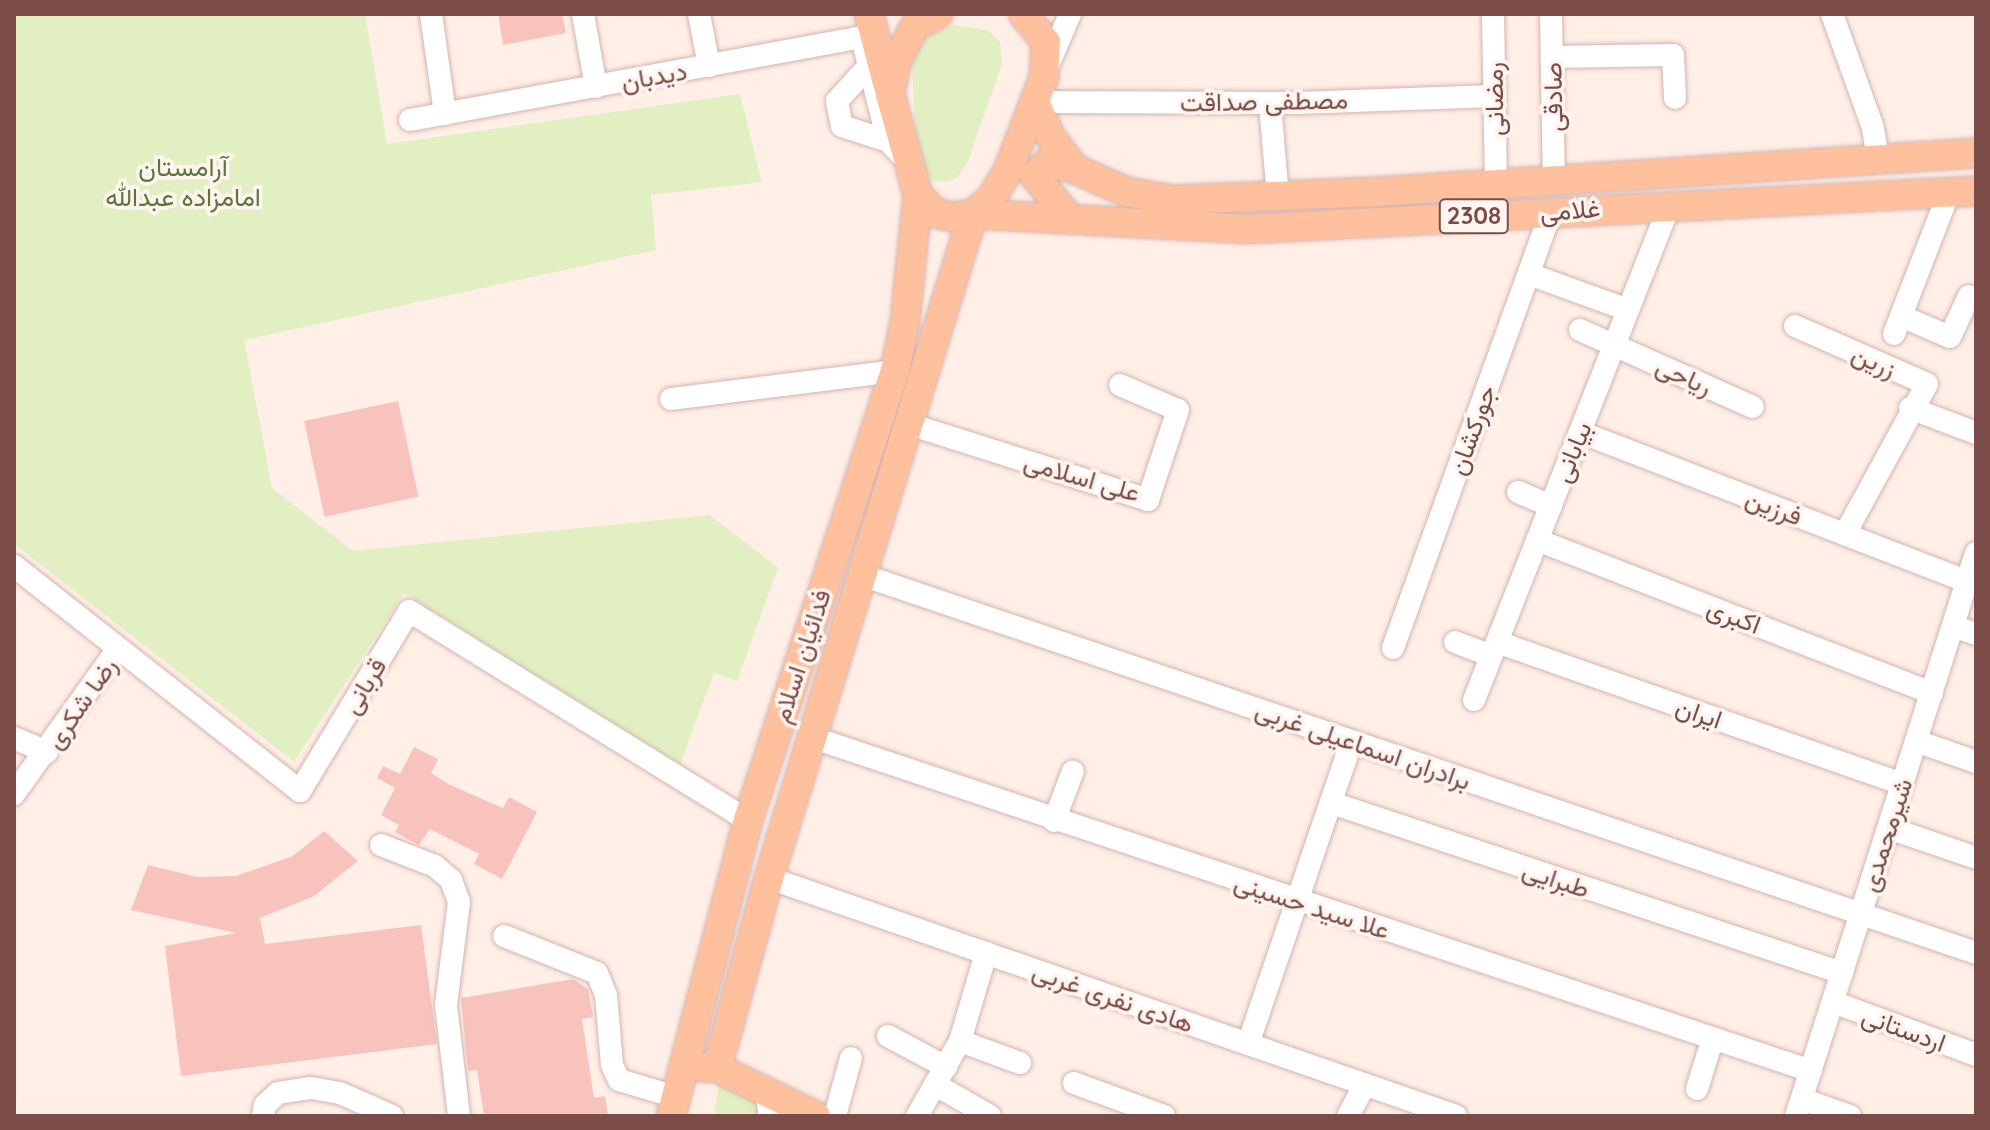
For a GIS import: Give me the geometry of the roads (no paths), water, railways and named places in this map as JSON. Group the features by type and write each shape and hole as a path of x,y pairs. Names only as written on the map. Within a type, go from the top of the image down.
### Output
{"main road":[{"path":"890,94 897,60 915,26 938,14"},
{"path":"1023,14 1046,42"},
{"path":"973,214 991,199 1008,171 1039,89 1048,14"},
{"path":"865,26 890,94 897,151 918,195"},
{"name":"غلامی","path":"1039,89 1050,136 1075,169 1127,192 1173,200 1278,197 1976,153"},
{"path":"1069,218 1035,176 1048,162 1075,169"},
{"name":"غلامی","path":"918,195 935,213 1246,229 1670,204 1963,192"},
{"name":"فدائیان اسلام","path":"676,1096 693,1019 748,820 895,371 905,322 918,195"},
{"name":"فدائیان اسلام","path":"717,1068 769,878 912,425 973,214"},
{"path":"693,1019 708,1033 728,1025"},
{"path":"676,1096 701,1067 717,1068 768,1103 816,1116"}],"street":[{"path":"431,14 445,114"},
{"path":"583,14 596,87"},
{"path":"699,14 709,66"},
{"path":"861,14 868,67 897,151"},
{"path":"1039,89 1070,14"},
{"name":"رمضانی","path":"1493,14 1496,184"},
{"name":"صادقی","path":"1551,14 1554,179"},
{"path":"1832,14 1873,128 1878,158"},
{"name":"دیدبان","path":"410,120 709,66 865,26"},
{"path":"1552,57 1673,55 1675,98"},
{"path":"868,67 837,101 842,126 897,151"},
{"name":"مصطفی صداقت","path":"1039,89 1296,103 1494,96"},
{"path":"1271,116 1278,197"},
{"path":"1963,192 1898,325 1950,337 1969,296"},
{"name":"بیابانی","path":"1474,700 1670,204"},
{"name":"جورکشان","path":"1393,648 1551,212"},
{"path":"1529,274 1628,310"},
{"name":"زرین","path":"1795,326 1927,384 1910,408 1845,534"},
{"name":"ریاحی","path":"1580,330 1753,407"},
{"path":"671,399 895,371"},
{"name":"علی اسلامی","path":"912,425 1148,500 1178,410 1120,385"},
{"name":"زرین","path":"1910,408 1976,433"},
{"name":"فرزین","path":"1580,432 1967,581"},
{"path":"1518,492 1551,506"},
{"name":"اکبری","path":"1537,540 1932,693"},
{"name":"شیرمحمدی","path":"1799,1107 1976,553"},
{"name":"قربانی","path":"14,566 300,791 409,611 748,820"},
{"name":"برادران اسماعیلی غربی","path":"865,576 1976,953"},
{"path":"1953,626 1976,634"},
{"name":"ایران","path":"1455,642 1494,649 1902,784"},
{"name":"رضا شکری","path":"14,794 118,649"},
{"path":"14,738 47,752"},
{"name":"علا سید حسینی","path":"814,738 1054,821 1811,1071"},
{"path":"1248,1044 1352,741"},
{"path":"1916,741 1976,762"},
{"path":"1054,821 1073,771"},
{"name":"طبرایی","path":"1332,803 1842,973"},
{"path":"1889,828 1976,858"},
{"path":"381,845 435,866 451,880 459,902 446,1005 459,1116"},
{"name":"هادی نفری غربی","path":"769,878 1456,1116"},
{"path":"504,936 597,973 606,995 612,1065 619,1080 676,1096"},
{"path":"917,1116 960,1041 986,953"},
{"name":"اردستانی","path":"1833,1002 1976,1055"},
{"path":"888,1036 990,1116"},
{"path":"1697,1089 1713,1038"},
{"path":"960,1041 1020,1063"},
{"path":"835,1116 851,1058"},
{"path":"1074,1083 1164,1116"},
{"path":"1348,1116 1365,1084"},
{"path":"263,1116 265,1105 278,1093 311,1088 340,1093 392,1116"},
{"path":"340,1093 347,1116"},
{"path":"1799,1107 1850,1116"}],"park label":[{"name":"آرامستان امامزاده عبدالله","path":"183,182"}]}
